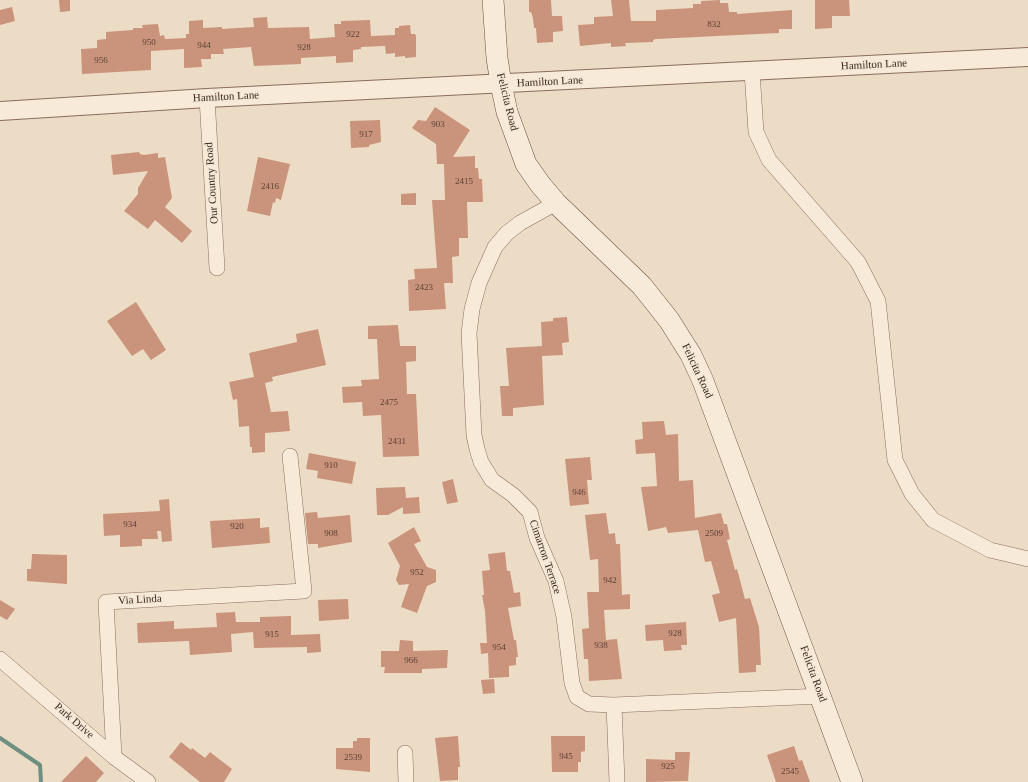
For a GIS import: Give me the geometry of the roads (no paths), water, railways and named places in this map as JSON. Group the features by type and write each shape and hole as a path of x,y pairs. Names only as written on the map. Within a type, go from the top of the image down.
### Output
{"main road":[{"name":"Felicita Road","path":"493,0 497,58 501,84 507,112 526,164 556,203 642,286 669,320 691,355 703,381 822,696 852,782"}],"street":[{"name":"Hamilton Lane","path":"0,111 207,98 1028,57"},
{"path":"752,71 756,132 769,160 858,262 878,301 895,460 912,494 933,520 990,550 1028,560"},
{"name":"Our Country Road","path":"207,98 217,268"},
{"name":"Cimarron Terrace","path":"556,203 520,222 507,233 495,247 479,283 472,309 469,333 474,435 481,462 492,480 513,495 530,512 537,538 556,581 564,617 572,683 577,697 589,704 614,705 822,696"},
{"name":"Via Linda","path":"114,757 106,602 304,591 290,456"},
{"name":"Park Drive","path":"0,659 114,757 148,782"},
{"path":"614,705 617,782"},
{"path":"405,753 406,782"}],"waterway":[{"path":"0,738 40,765 41,782"}]}
